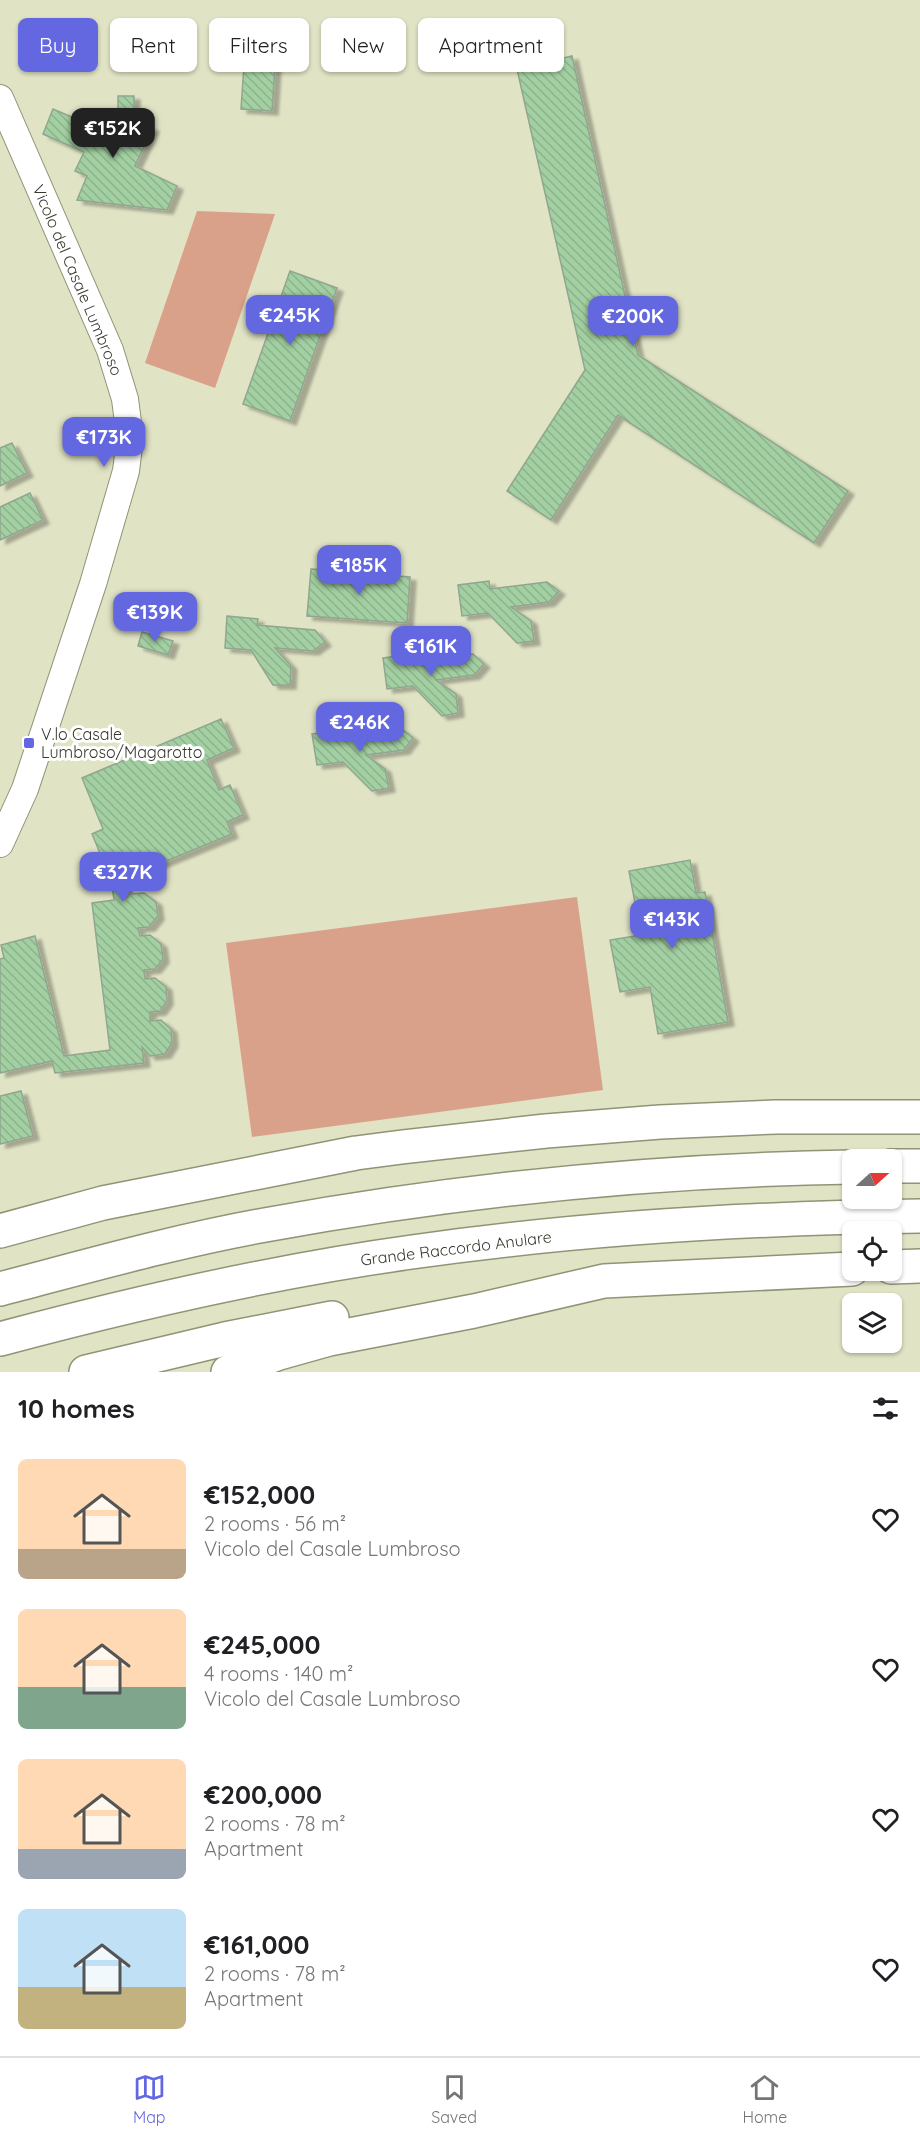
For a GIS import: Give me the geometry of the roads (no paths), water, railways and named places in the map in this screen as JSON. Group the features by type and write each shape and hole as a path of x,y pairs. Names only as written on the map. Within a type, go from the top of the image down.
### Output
{"highway":[{"path":"0,1231 102,1203 356,1153 452,1141 660,1122 847,1116 920,1117"},
{"path":"902,1166 920,1166"},
{"path":"0,1289 207,1237 264,1225 405,1203 598,1180 842,1168"},
{"path":"0,1216 102,1203"},
{"name":"Grande Raccordo Anulare","path":"0,1339 202,1289 398,1254 478,1243 604,1230 779,1218 920,1216"},
{"path":"902,1267 920,1266"},
{"path":"86,1372 225,1338 424,1303 604,1281 842,1269"},
{"path":"228,1372 279,1353 329,1339 474,1311 604,1281"}],"street":[{"name":"Vicolo del Casale Lumbroso","path":"0,98 107,341 125,399 130,438 124,477 93,584 25,789 0,844"}],"place":[{"name":"V.lo Casale Lumbroso/Magarotto","path":"29,743"}]}
